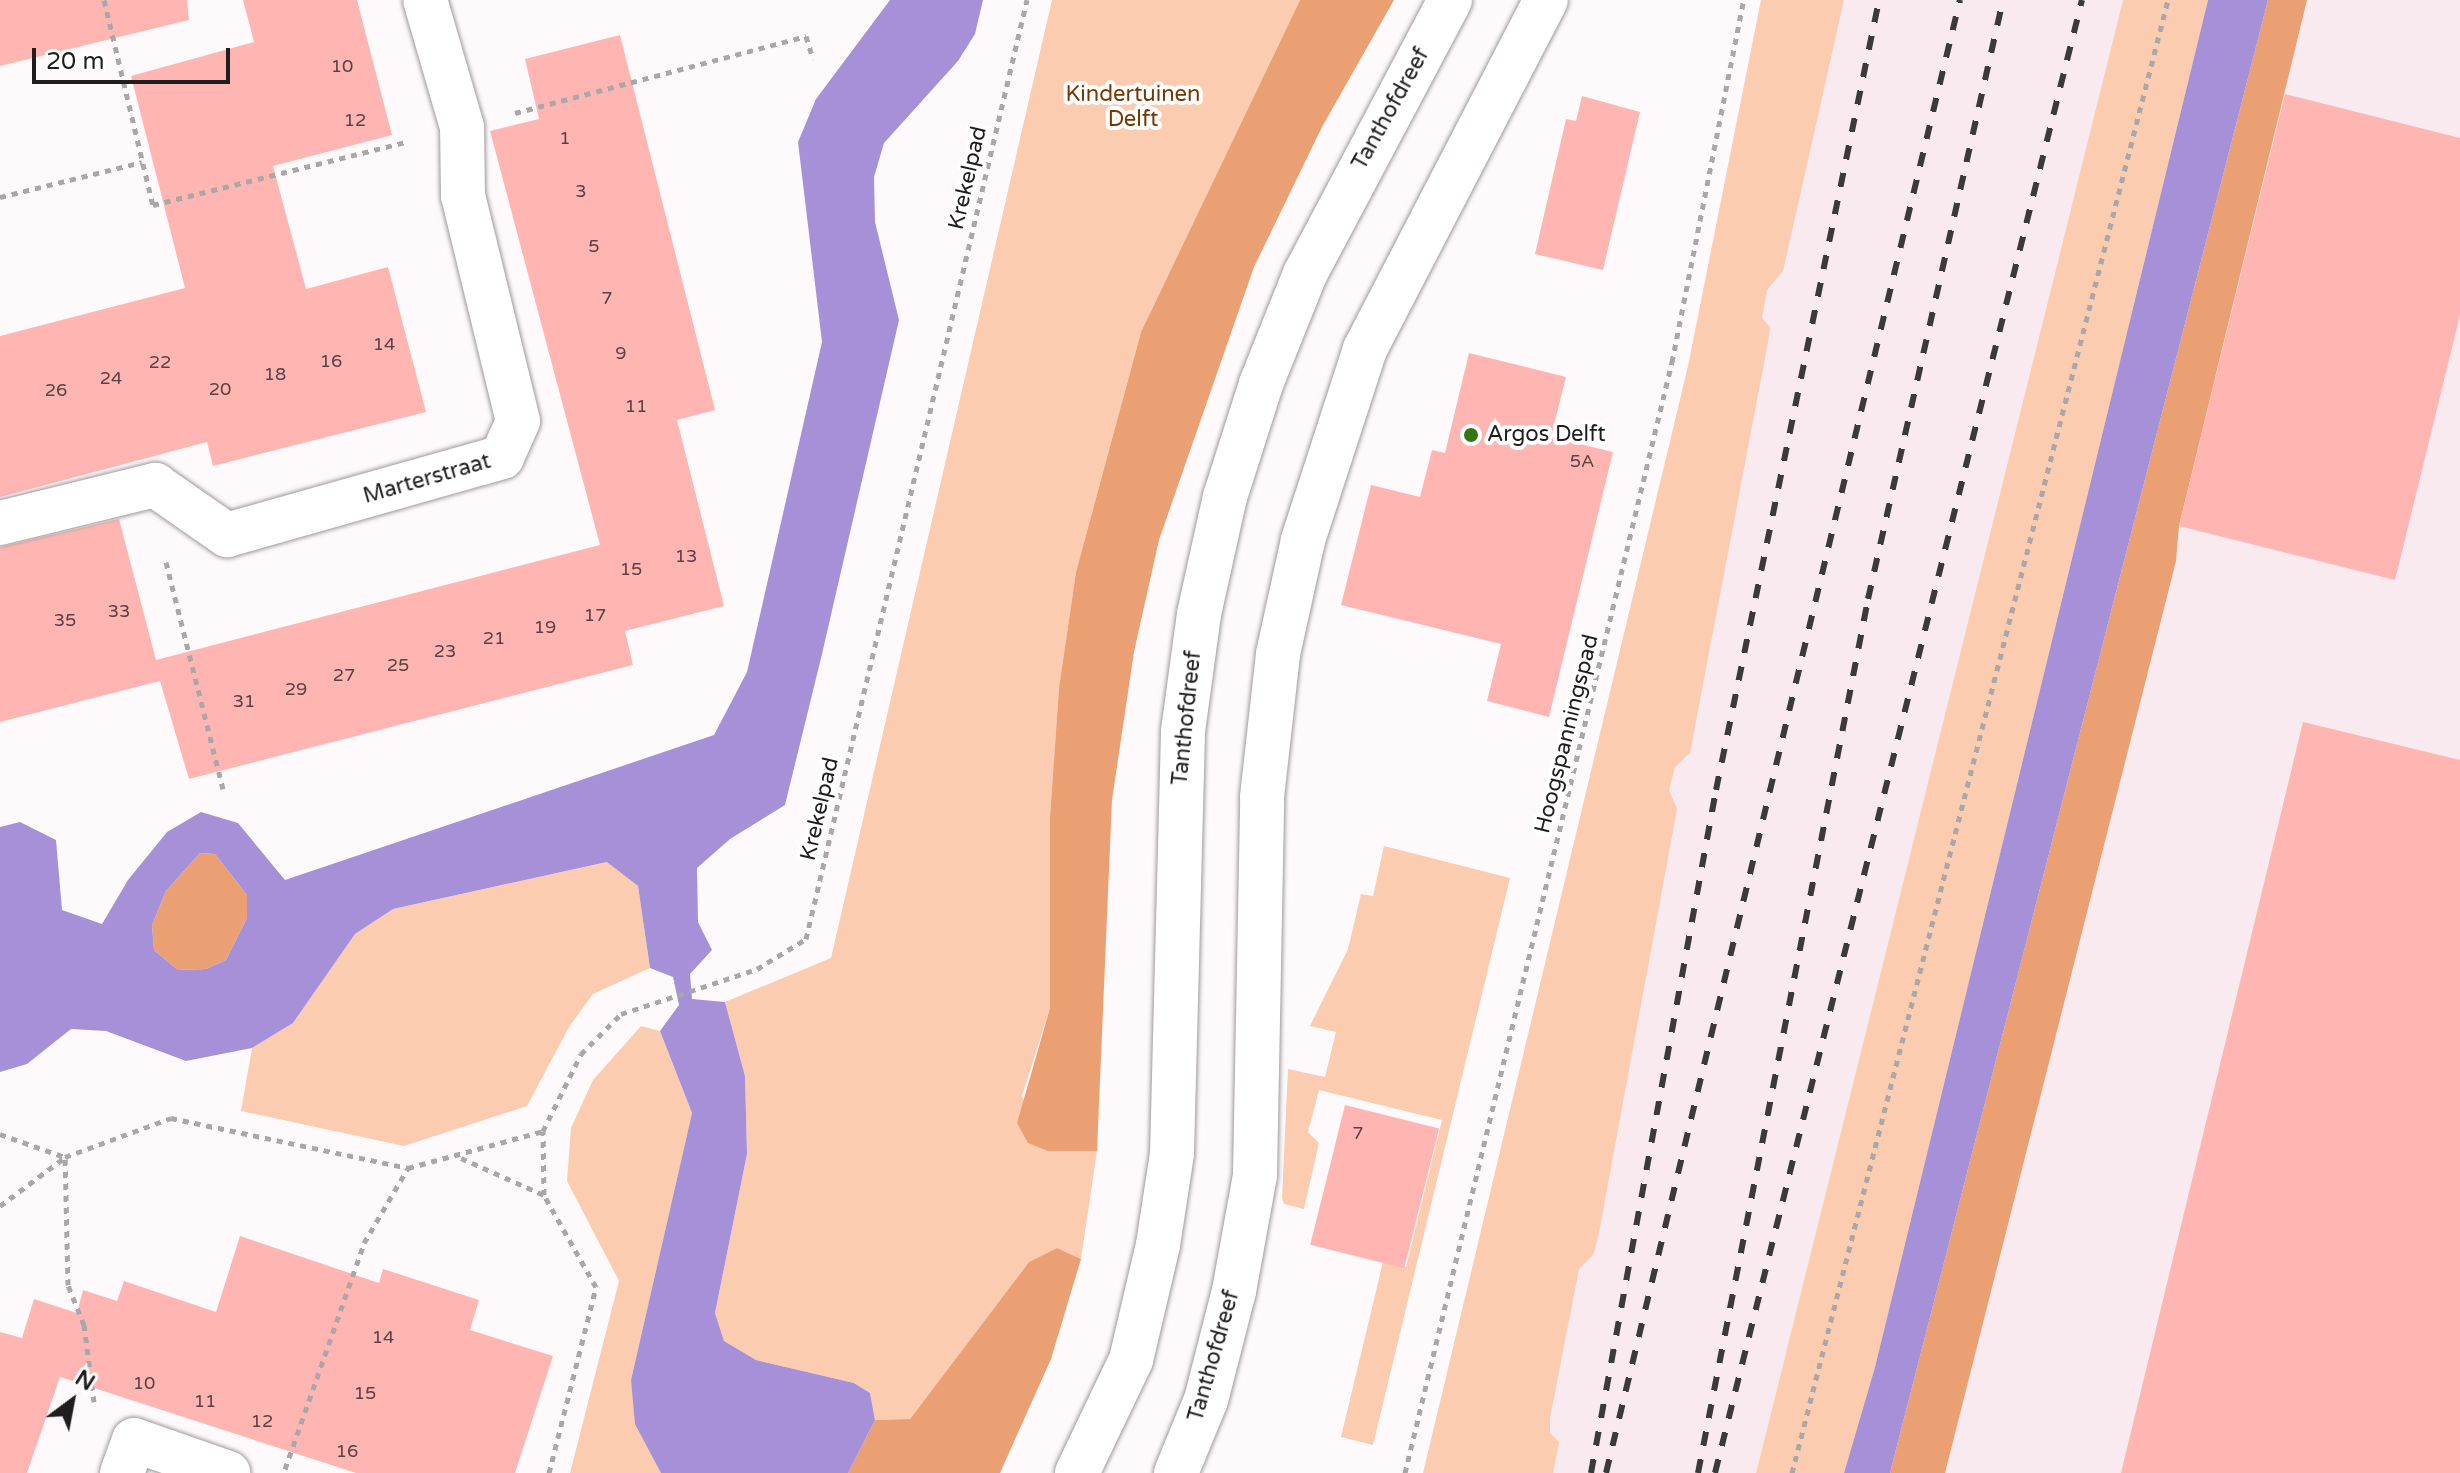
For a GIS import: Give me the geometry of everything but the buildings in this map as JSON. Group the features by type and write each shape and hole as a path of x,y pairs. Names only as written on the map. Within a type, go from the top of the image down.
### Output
{"street":[{"name":"Marterstraat","path":"147,487 155,485 227,535 502,457 518,421 463,196 462,127 425,0"},
{"name":"Tanthofdreef","path":"1077,1473 1131,1360 1158,1245 1172,1153 1183,731 1199,614 1225,497 1305,274 1450,0"},
{"name":"Tanthofdreef","path":"1176,1473 1206,1400 1234,1291 1255,1175 1262,797 1278,654 1303,540 1365,349 1546,0"},
{"path":"0,523 147,487"},
{"path":"128,1456 228,1473"}],"path":[{"name":"Krekelpad","path":"549,1473 596,1287 544,1195 543,1131 581,1054 621,1014 757,969 806,939 1027,0"},
{"name":"Hoogspanningspad","path":"1405,1473 1662,405 1744,0"},
{"path":"1792,1473 2168,0"},
{"path":"0,197 142,162"},
{"path":"147,487 223,789"},
{"path":"0,1206 65,1157 171,1118 408,1168 460,1158 543,1131"},
{"path":"0,1134 65,1157"},
{"path":"65,1157 68,1285 84,1325 95,1407 128,1456"},
{"path":"460,1158 544,1195"},
{"path":"283,1473 364,1243 408,1168"}],"shaded area":[{"path":"890,0 983,0 975,34 958,61 884,143 874,177 875,222 899,320 785,805 730,839 697,868 698,922 712,950 690,974 692,999 725,1002 745,1076 747,1154 715,1313 724,1341 756,1360 854,1383 870,1393 875,1420 848,1473 661,1473 635,1424 631,1380 692,1113 660,1031 679,1005 673,977 650,968 638,886 607,862 393,909 355,934 293,1023 252,1048 186,1061 106,1031 71,1029 27,1064 0,1072 0,827 20,822 56,840 62,910 102,924 128,880 167,832 201,812 238,823 285,880 714,735 747,672 822,342 798,142 816,99","holes":["200,853 215,854 247,895 247,918 226,960 206,969 178,970 154,950 152,925 166,891"]},
{"path":"1300,0 1394,0 1322,127 1254,267 1159,540 1134,652 1112,800 1097,1151 1048,1151 1028,1143 1017,1123 1050,1008 1050,816 1059,688 1076,572 1141,332"},
{"path":"1805,0 2123,0 1756,1473 1480,1473"},
{"path":"2208,0 2268,0 1890,1473 1844,1473 1875,1367"},
{"path":"2268,0 2460,0 2460,1473 1890,1473"},
{"path":"2268,0 2307,0 2179,526 2176,561 1945,1473 1890,1473"},
{"path":"200,853 215,854 247,895 247,918 226,960 206,969 178,970 154,950 152,925 166,891"},
{"path":"1057,1248 1081,1259 1051,1359 1000,1473 848,1473 875,1420 910,1419 1029,1262"}],"green space":[{"name":"Kindertuinen Delft","path":"1052,0 1300,0 1141,332 1076,572 1059,689 1050,816 1050,1008 1022,1096 1048,1151 1097,1151 1081,1259 1057,1248 1029,1262 910,1419 875,1420 870,1393 854,1383 756,1360 724,1341 715,1313 747,1154 745,1076 725,1002 831,958"},
{"path":"1761,0 1844,0 1783,271 1767,290 1762,318 1770,327 1768,342 1690,753 1675,767 1669,790 1677,809 1598,1238 1593,1255 1579,1269 1550,1418 1550,1433 1559,1442 1553,1473 1423,1473 1688,366"},
{"path":"2123,0 2208,0 1875,1367 1844,1473 1756,1473"},
{"path":"1384,846 1510,878 1373,1445 1341,1437 1383,1262 1406,1267 1442,1120 1319,1090 1308,1132 1319,1143 1304,1209 1284,1204 1282,1198 1288,1069 1325,1077 1336,1032 1310,1026 1348,949 1361,894 1373,896"},
{"path":"608,862 638,886 650,968 593,994 569,1027 527,1106 404,1146 241,1111 252,1048 293,1023 355,934 393,909"},
{"path":"641,1026 660,1031 692,1113 631,1380 661,1473 570,1473 619,1281 567,1181 571,1128 593,1080"}],"railway":[{"path":"1591,1473 1716,790 1879,0"},
{"path":"1606,1473 1960,0"},
{"path":"1698,1473 1868,599 2003,0"},
{"path":"1715,1473 2082,0"}],"place":[{"name":"Argos Delft","path":"1471,435"}]}
